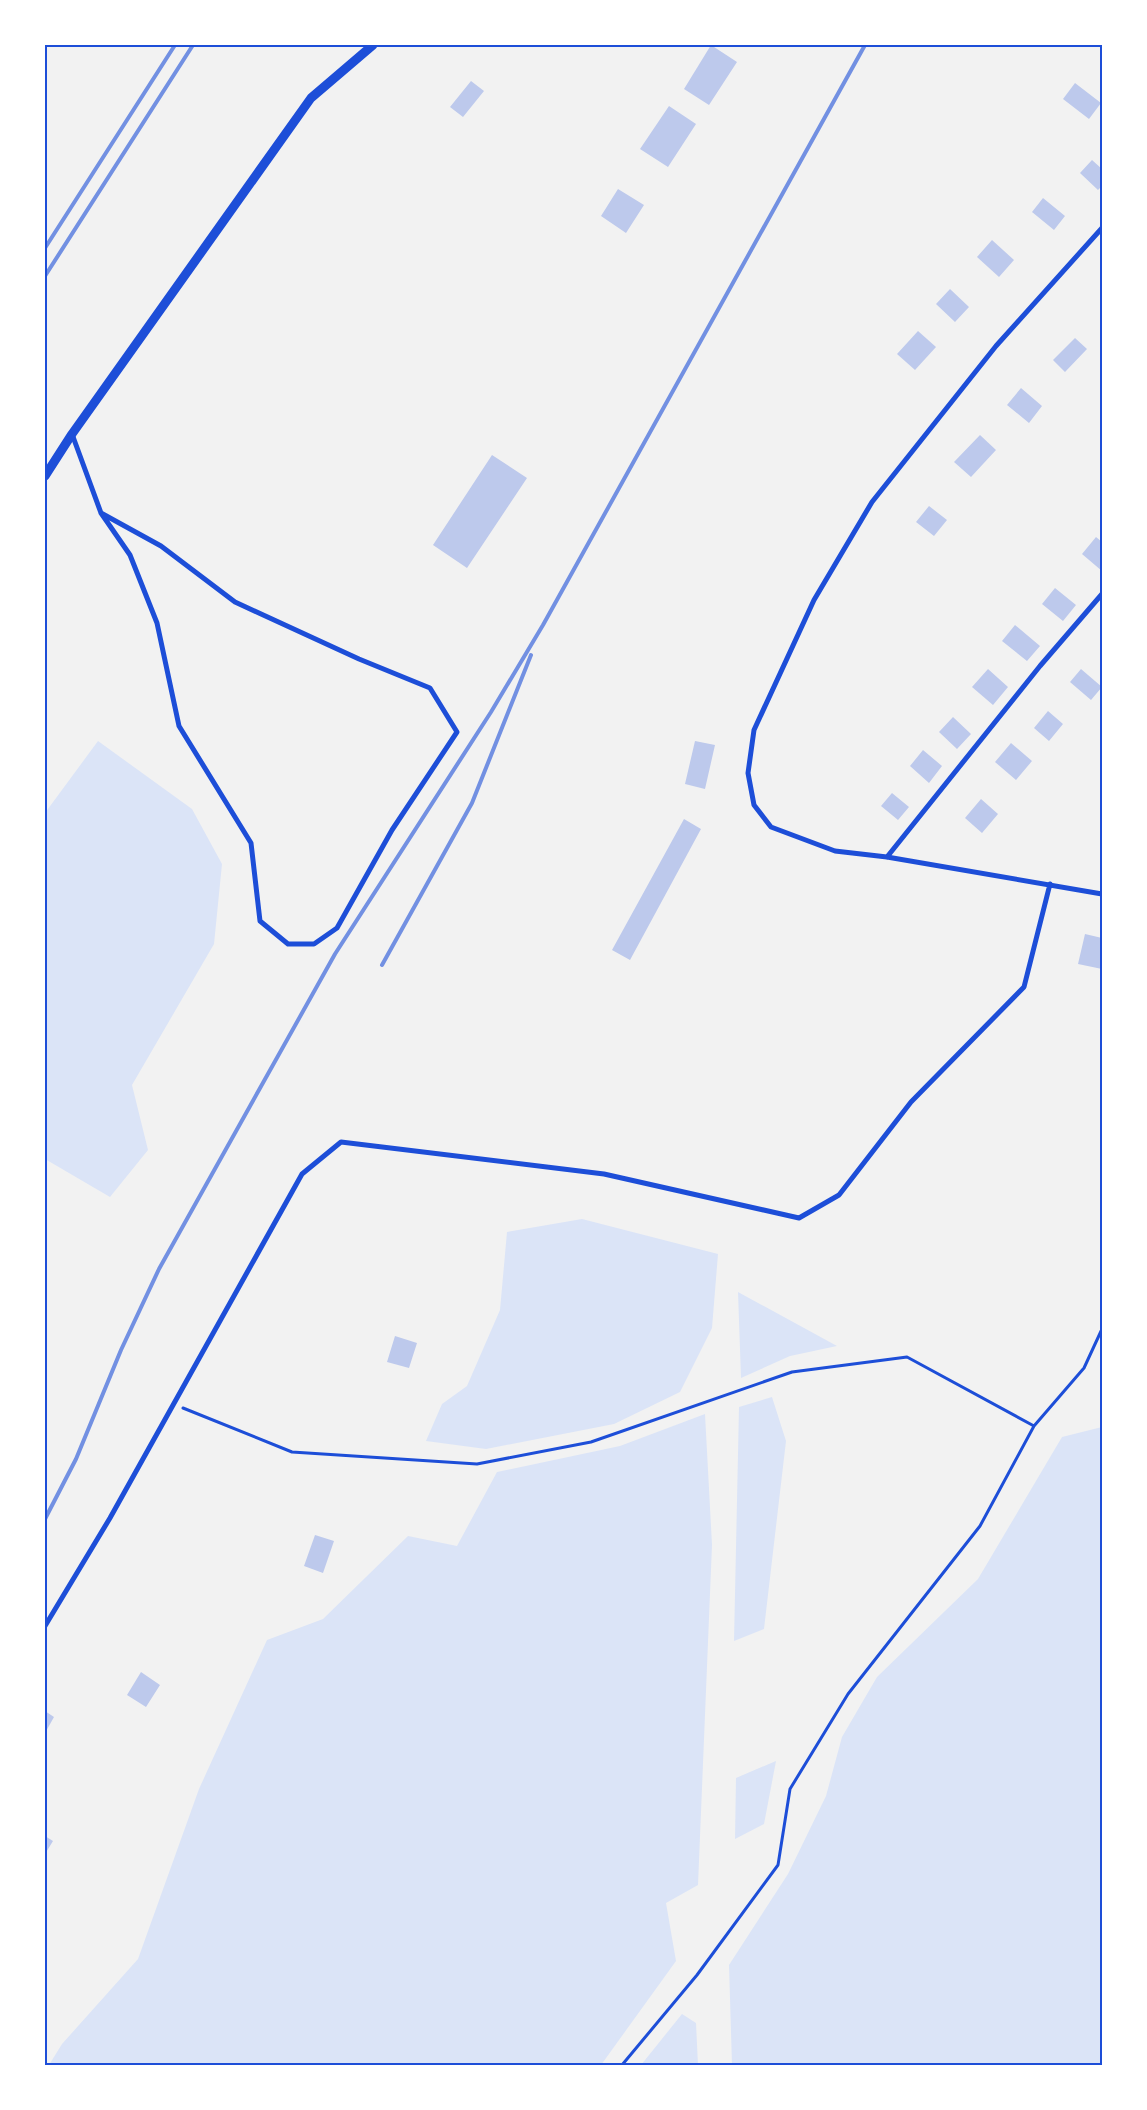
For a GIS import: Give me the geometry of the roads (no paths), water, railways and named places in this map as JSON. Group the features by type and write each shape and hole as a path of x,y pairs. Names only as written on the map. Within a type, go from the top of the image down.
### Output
{"street":[{"path":"45,476 72,434 311,98 374,45"},
{"path":"1102,228 996,346 872,502 814,600 762,712 754,730 748,773 754,805 771,827 835,852 888,857 1102,894"},
{"path":"72,434 101,513 130,555 157,623 180,726 251,843 260,921 288,944 314,944 336,928 392,830 457,732 430,688 235,602 161,546 101,513"},
{"path":"888,857 1040,666 1102,594"},
{"path":"45,1626 110,1518 302,1174 340,1142 604,1174 799,1218 839,1195 910,1102 1024,987 1050,884"}],"railway":[{"path":"45,248 175,45"},
{"path":"45,276 193,45"},
{"path":"45,1519 76,1459 121,1350 159,1269 335,954 491,712 543,625 865,45"},
{"path":"382,965 472,803 531,655"}]}
